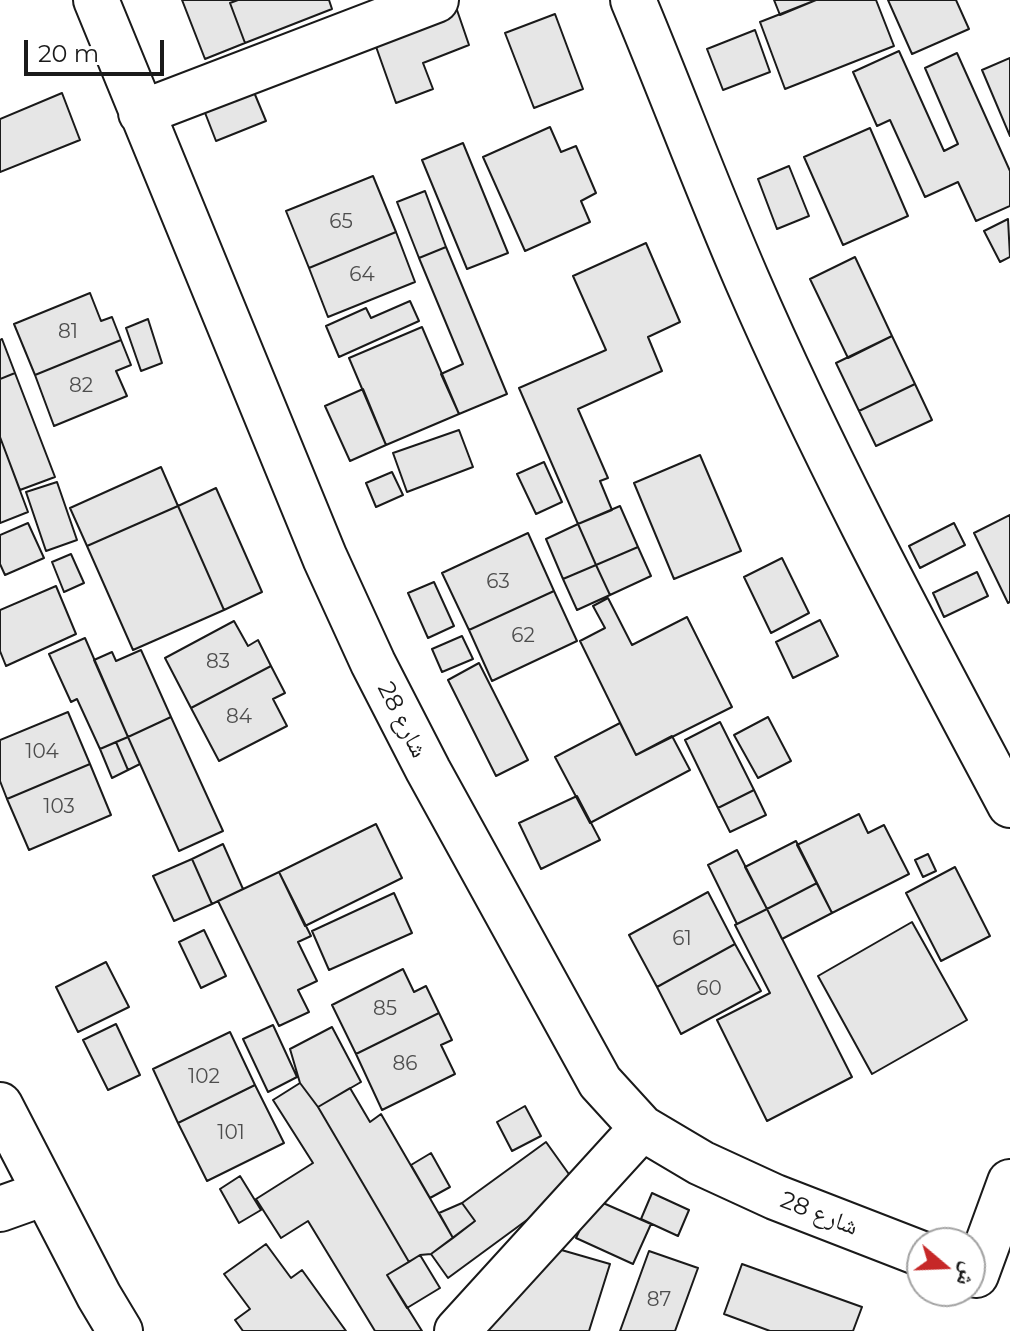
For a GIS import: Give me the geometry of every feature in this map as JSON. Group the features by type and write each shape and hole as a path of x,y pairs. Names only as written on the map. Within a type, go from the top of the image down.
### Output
{"street":[{"name":"شارع 28","path":"96,0 319,544 373,663 568,1029 600,1082 642,1128 701,1163 775,1197 906,1248"},
{"path":"141,113 436,0"},
{"path":"633,0 747,280 819,436 899,598 1010,804"},
{"path":"0,1105 120,1331"},
{"path":"457,1331 642,1128"},
{"path":"986,1275 1010,1182"},
{"path":"0,1209 45,1193"}],"building":[{"path":"182,0 238,0 230,3 245,43 205,59"},
{"path":"238,0 329,0 332,9 245,43 230,3"},
{"path":"774,0 816,0 780,15"},
{"path":"816,0 876,0 894,46 785,89 760,22"},
{"path":"888,0 956,0 969,29 912,54"},
{"path":"457,10 469,45 423,63 433,89 396,103 374,41"},
{"path":"555,14 583,89 534,108 505,33"},
{"path":"755,30 770,72 723,90 707,49"},
{"path":"899,51 944,151 958,144 925,68 957,53 1010,171 1010,206 976,221 958,182 925,197 890,120 877,126 853,72"},
{"path":"1010,58 1010,136 982,70"},
{"path":"251,85 266,121 216,141 202,105"},
{"path":"62,93 80,140 0,172 0,119"},
{"path":"550,127 561,152 576,146 596,193 581,201 590,222 525,251 483,157"},
{"path":"870,128 908,216 843,245 804,157"},
{"path":"463,143 508,253 467,269 422,160"},
{"path":"789,166 809,216 777,229 758,179"},
{"path":"373,176 396,232 309,268 286,211"},
{"path":"425,191 446,247 419,258 397,202"},
{"path":"1008,219 1010,257 1000,262 984,231"},
{"path":"396,232 415,282 328,317 309,268"},
{"path":"646,243 680,322 648,337 662,371 578,409 608,478 600,481 612,510 578,524 519,388 606,350 573,276"},
{"path":"446,247 507,394 459,414 441,374 463,364 419,258"},
{"path":"855,257 892,336 848,358 810,279"},
{"path":"90,293 101,321 112,317 121,340 35,375 14,324"},
{"path":"410,301 419,321 339,357 326,326 366,308 371,318"},
{"path":"148,319 162,363 141,371 126,328"},
{"path":"422,327 459,414 386,445 349,358"},
{"path":"892,336 915,384 859,411 836,363"},
{"path":"0,340 15,373 0,379"},
{"path":"121,340 131,365 116,371 127,396 54,426 35,375"},
{"path":"15,373 55,477 20,490 0,437 0,379"},
{"path":"915,384 932,420 876,446 859,411"},
{"path":"363,389 386,445 350,461 325,406"},
{"path":"459,430 473,467 407,492 393,453"},
{"path":"0,437 28,512 0,523"},
{"path":"700,455 741,551 674,579 634,483"},
{"path":"544,462 562,502 536,514 517,474"},
{"path":"161,467 178,506 87,546 70,508"},
{"path":"392,472 403,495 376,507 366,483"},
{"path":"57,482 77,540 46,551 26,492"},
{"path":"216,488 262,592 224,610 178,506"},
{"path":"178,506 224,610 133,650 87,546"},
{"path":"620,506 638,547 596,565 578,524"},
{"path":"1010,515 1010,602 1008,603 974,533"},
{"path":"28,523 44,558 5,575 0,564 0,535"},
{"path":"954,523 965,545 920,568 909,546"},
{"path":"578,524 596,565 563,579 546,539"},
{"path":"528,533 554,591 469,630 442,573"},
{"path":"638,547 651,576 610,595 596,565"},
{"path":"71,554 84,583 64,592 52,562"},
{"path":"782,558 809,613 771,633 744,577"},
{"path":"596,565 610,595 577,610 563,579"},
{"path":"977,572 988,596 944,617 933,593"},
{"path":"434,582 454,626 428,638 408,593"},
{"path":"56,586 76,634 6,666 0,651 0,610"},
{"path":"554,591 577,641 492,681 469,630"},
{"path":"608,598 632,645 687,617 732,707 636,755 580,641 605,628 593,606"},
{"path":"820,620 838,656 793,678 776,642"},
{"path":"234,621 248,646 258,640 271,666 191,708 165,658"},
{"path":"462,636 473,659 442,672 432,649"},
{"path":"85,638 128,737 100,749 77,699 71,702 49,654"},
{"path":"141,650 171,717 128,737 94,660 112,652 116,661"},
{"path":"479,663 528,760 496,776 448,680"},
{"path":"271,666 285,693 273,699 287,726 219,761 191,708"},
{"path":"68,712 90,764 7,799 0,781 0,740"},
{"path":"171,717 223,831 179,851 128,737"},
{"path":"768,717 791,761 758,778 734,735"},
{"path":"720,722 754,790 718,808 685,740"},
{"path":"620,723 636,755 672,736 690,770 590,823 555,757"},
{"path":"128,737 140,764 128,770 116,742"},
{"path":"116,742 128,770 112,778 100,749"},
{"path":"90,764 111,815 29,850 7,799"},
{"path":"754,790 766,815 730,832 718,808"},
{"path":"577,796 600,840 541,869 519,823"},
{"path":"859,814 868,833 884,825 909,874 832,913 797,845"},
{"path":"376,824 402,878 305,926 279,872"},
{"path":"796,841 817,883 767,909 745,867"},
{"path":"223,844 243,889 212,904 192,859"},
{"path":"737,850 767,909 737,924 708,865"},
{"path":"928,854 936,871 923,877 915,860"},
{"path":"192,859 212,904 174,921 153,876"},
{"path":"955,867 990,936 941,961 906,893"},
{"path":"279,872 311,936 298,942 317,981 298,990 309,1012 279,1026 218,901"},
{"path":"817,883 832,913 782,939 767,909"},
{"path":"708,892 735,944 657,987 629,935"},
{"path":"394,893 412,933 329,970 312,931"},
{"path":"767,909 852,1077 767,1121 717,1020 770,993 735,925"},
{"path":"912,922 967,1020 872,1074 818,976"},
{"path":"204,930 226,976 201,988 179,942"},
{"path":"735,944 761,991 681,1034 657,987"},
{"path":"106,962 129,1007 78,1032 56,987"},
{"path":"403,969 414,992 426,986 439,1013 356,1054 332,1005"},
{"path":"439,1013 452,1040 441,1045 455,1074 382,1110 356,1054"},
{"path":"116,1024 140,1075 108,1090 83,1040"},
{"path":"273,1025 297,1077 268,1092 243,1039"},
{"path":"332,1027 361,1082 318,1107 300,1083 290,1049"},
{"path":"230,1032 255,1085 178,1123 153,1069"},
{"path":"300,1083 318,1107 409,1262 387,1275 422,1331 375,1331 308,1221 281,1238 256,1199 313,1163 273,1100"},
{"path":"255,1085 284,1143 207,1181 178,1123"},
{"path":"350,1088 370,1122 381,1114 453,1238 431,1254 420,1255 409,1262 318,1107"},
{"path":"525,1106 541,1136 512,1151 497,1122"},
{"path":"546,1142 576,1184 448,1278 431,1254 475,1221 462,1203"},
{"path":"431,1153 450,1187 430,1198 411,1165"},
{"path":"240,1176 261,1210 239,1223 220,1189"},
{"path":"652,1193 689,1210 678,1236 641,1219"},
{"path":"594,1199 651,1224 633,1264 576,1238"},
{"path":"462,1203 475,1221 453,1238 439,1213"},
{"path":"266,1244 291,1278 302,1270 346,1331 243,1331 235,1320 250,1309 224,1274"},
{"path":"558,1249 610,1264 589,1331 481,1331"},
{"path":"649,1251 698,1268 675,1331 620,1331"},
{"path":"420,1255 440,1288 407,1308 387,1275"},
{"path":"742,1264 862,1307 853,1331 770,1331 724,1314"}]}
